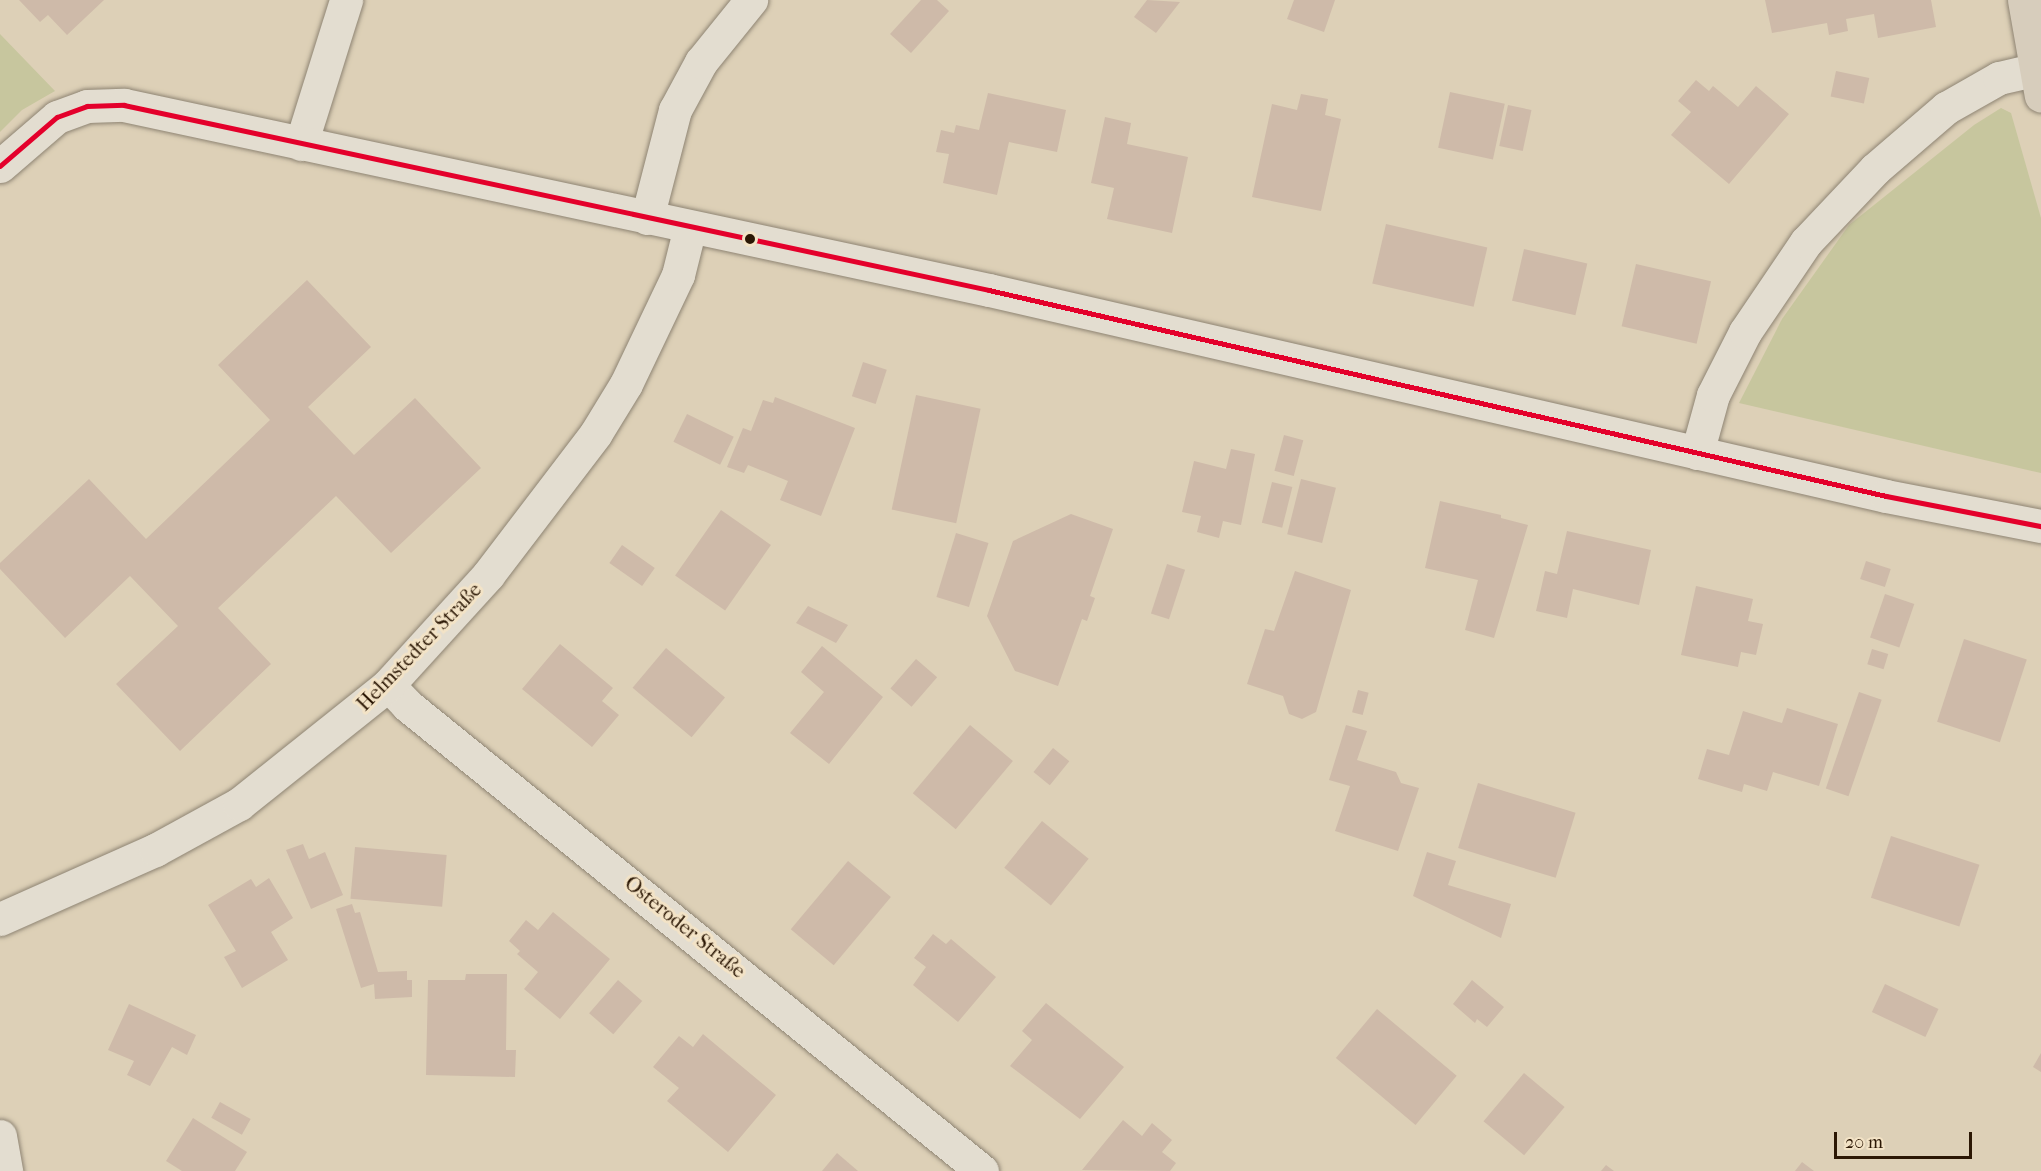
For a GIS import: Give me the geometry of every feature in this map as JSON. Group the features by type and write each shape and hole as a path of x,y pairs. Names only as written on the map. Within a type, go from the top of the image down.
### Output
{"main road":[{"path":"2024,0 2038,83"}],"street":[{"path":"301,144 346,0"},
{"path":"647,218 675,110 701,62 751,0"},
{"path":"1697,453 1713,395 1745,332 1806,242 1875,169 1946,108 1999,78 2038,83"},
{"path":"0,166 57,117 87,106 124,105 999,292 1697,453 2041,526"},
{"name":"Helmstedter Straße","path":"0,919 155,850 239,804 388,685 489,575 596,433 626,384 674,283 690,227"},
{"name":"Osteroder Straße","path":"388,685 407,705 982,1171"},
{"path":"0,1136 6,1171"}],"green space":[{"path":"0,34 55,91 22,110 0,132"},
{"path":"2001,108 2011,113 2041,218 2041,473 1739,403 1782,319 1849,225 1974,125"}],"building":[{"path":"19,0 104,0 67,35 48,15 40,22"},
{"path":"921,0 937,0 949,11 911,53 890,34"},
{"path":"1147,0 1180,2 1156,33 1134,17"},
{"path":"1294,0 1335,0 1324,32 1287,19"},
{"path":"1765,0 1931,0 1936,27 1878,38 1874,14 1846,19 1848,31 1829,35 1827,23 1772,33"},
{"path":"1836,71 1869,78 1864,104 1831,96"},
{"path":"1696,80 1709,91 1713,86 1738,107 1756,86 1789,114 1729,184 1671,135 1691,112 1678,101"},
{"path":"1450,92 1505,104 1493,159 1438,148"},
{"path":"988,93 1066,110 1057,152 1009,142 997,195 943,183 949,154 936,152 941,130 954,133 956,125 979,130"},
{"path":"1301,94 1328,99 1325,115 1341,119 1321,211 1252,197 1272,104 1297,110"},
{"path":"1508,105 1531,110 1523,151 1499,146"},
{"path":"1105,117 1131,123 1127,144 1188,157 1172,233 1107,219 1114,188 1091,183"},
{"path":"1386,224 1487,247 1474,307 1372,283"},
{"path":"1524,249 1587,264 1575,315 1512,301"},
{"path":"1636,264 1711,281 1697,344 1622,326"},
{"path":"307,280 371,347 308,407 354,455 415,398 481,468 391,553 336,496 218,608 271,664 180,751 116,684 178,626 130,576 65,638 0,569 0,563 89,479 146,539 270,420 218,365"},
{"path":"863,362 887,370 876,404 852,396"},
{"path":"916,395 981,409 956,523 892,509"},
{"path":"775,397 855,428 821,516 780,500 788,481 748,465 744,473 727,467 743,428 751,431 763,400 773,403"},
{"path":"687,414 734,437 720,465 673,442"},
{"path":"1284,435 1303,440 1294,476 1274,471"},
{"path":"1231,449 1255,454 1241,525 1223,521 1219,538 1197,532 1201,516 1182,512 1194,461 1226,469"},
{"path":"1301,479 1336,488 1322,543 1287,534"},
{"path":"1272,482 1292,487 1282,528 1262,523"},
{"path":"1440,501 1501,515 1501,518 1528,525 1494,638 1465,630 1478,580 1425,568"},
{"path":"721,510 771,545 725,611 675,576"},
{"path":"1071,514 1113,529 1090,596 1095,598 1087,621 1082,619 1058,686 1015,671 987,616 1013,541"},
{"path":"1567,531 1651,550 1639,605 1573,589 1567,618 1536,611 1545,571 1557,574"},
{"path":"956,533 989,543 969,607 936,597"},
{"path":"622,545 655,568 642,586 609,563"},
{"path":"1866,561 1891,569 1885,587 1860,579"},
{"path":"1167,564 1185,570 1169,619 1151,613"},
{"path":"1295,571 1351,590 1316,712 1302,719 1289,714 1283,696 1247,684 1265,629 1274,631"},
{"path":"1696,586 1753,599 1748,621 1763,624 1756,655 1741,652 1738,667 1681,655"},
{"path":"1885,594 1914,604 1899,648 1870,637"},
{"path":"808,606 848,625 836,643 796,623"},
{"path":"1964,639 2027,659 2000,742 1937,722"},
{"path":"560,644 613,688 602,701 619,715 592,747 522,689"},
{"path":"822,646 883,697 829,764 790,733 824,692 801,672"},
{"path":"666,648 725,697 692,737 633,688"},
{"path":"1872,649 1888,654 1884,669 1867,664"},
{"path":"916,659 937,677 912,707 890,688"},
{"path":"1358,690 1369,693 1363,715 1352,712"},
{"path":"1859,692 1882,700 1848,796 1826,788"},
{"path":"1787,708 1838,724 1819,786 1773,772 1767,791 1744,784 1742,792 1698,779 1707,749 1729,755 1743,711 1782,723"},
{"path":"970,725 1013,761 956,829 913,793"},
{"path":"1346,725 1367,731 1357,760 1396,772 1401,783 1419,788 1398,851 1335,831 1350,786 1329,780"},
{"path":"1053,748 1069,761 1050,785 1033,772"},
{"path":"1478,783 1576,813 1556,878 1458,848"},
{"path":"1042,821 1089,859 1051,905 1004,868"},
{"path":"1891,836 1979,865 1959,927 1871,898"},
{"path":"303,844 309,859 325,852 343,895 311,909 286,850"},
{"path":"355,847 447,855 442,907 350,899"},
{"path":"1427,852 1456,861 1448,885 1511,904 1501,938 1413,896"},
{"path":"848,861 891,897 834,965 791,929"},
{"path":"269,878 293,918 271,932 288,960 242,988 224,957 236,951 208,905 251,879 256,887"},
{"path":"352,904 355,913 360,912 378,972 407,971 407,980 412,980 412,997 375,999 374,984 361,988 336,909"},
{"path":"553,912 610,959 560,1019 524,989 538,972 517,954 520,951 509,941 526,920 538,930"},
{"path":"933,934 946,944 951,939 996,977 958,1022 913,985 926,967 914,958"},
{"path":"466,974 507,974 506,1050 516,1050 515,1077 426,1075 428,980 465,980"},
{"path":"618,980 642,1001 613,1034 589,1013"},
{"path":"1472,980 1504,1007 1487,1027 1477,1019 1475,1023 1453,1004"},
{"path":"1885,984 1938,1009 1925,1037 1872,1012"},
{"path":"1046,1003 1124,1067 1080,1119 1010,1066 1032,1040 1022,1031"},
{"path":"129,1004 196,1035 187,1055 172,1047 150,1086 127,1075 134,1061 108,1050"},
{"path":"1377,1009 1457,1076 1416,1125 1336,1058"},
{"path":"703,1034 776,1095 728,1152 667,1101 679,1088 653,1067 679,1036 693,1047"},
{"path":"2041,1053 2041,1072 2033,1067"},
{"path":"1524,1073 1565,1107 1524,1155 1484,1121"},
{"path":"220,1102 251,1119 242,1135 211,1118"},
{"path":"193,1118 247,1152 235,1171 182,1171 166,1161"},
{"path":"1123,1120 1142,1136 1152,1123 1172,1140 1162,1152 1176,1163 1170,1171 1082,1170"},
{"path":"837,1153 858,1171 822,1171"},
{"path":"1802,1162 1814,1171 1795,1171"},
{"path":"1606,1165 1614,1171 1601,1171"}],"transit line":[{"path":"0,166 57,117 87,106 124,105 989,290 1886,496 2041,526"}]}
